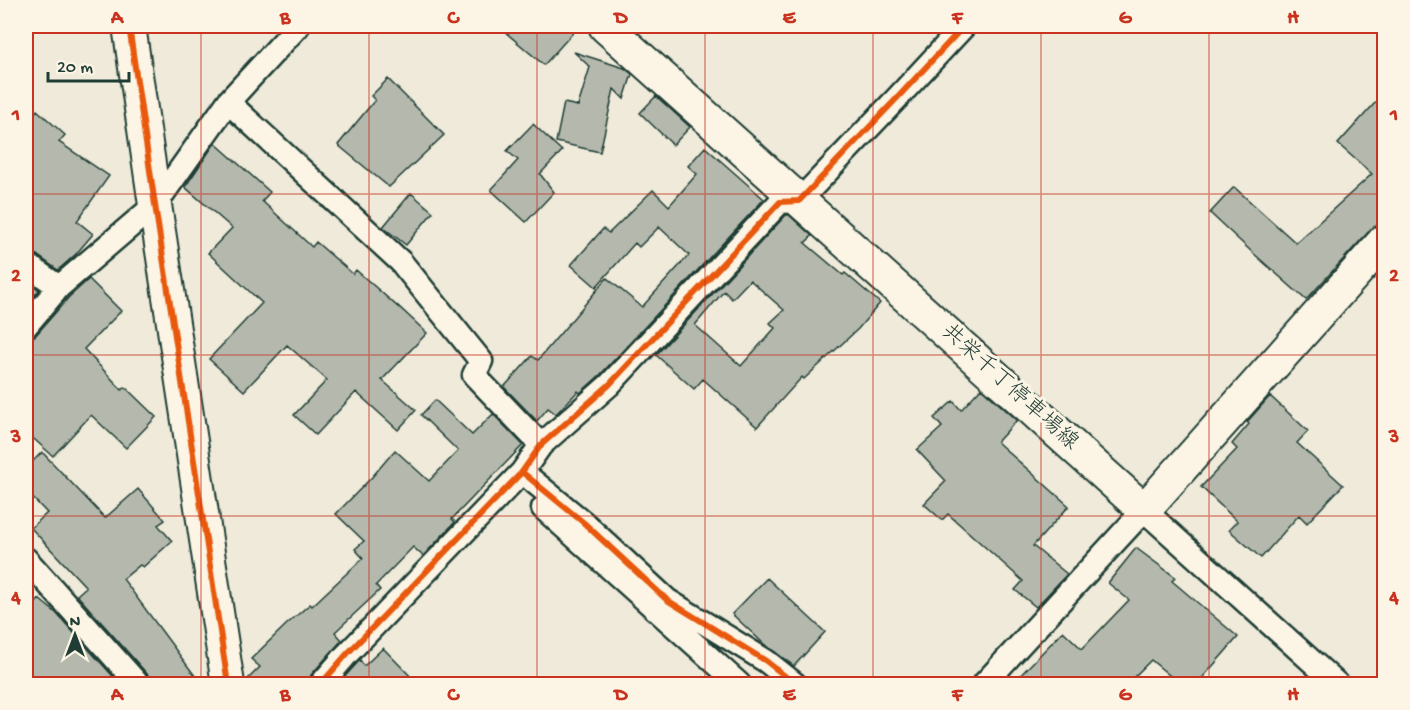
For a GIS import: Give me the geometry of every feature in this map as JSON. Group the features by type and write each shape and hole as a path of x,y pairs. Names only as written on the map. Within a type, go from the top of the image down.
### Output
{"main road":[{"path":"129,26 228,684"},
{"name":"共栄千丁停車場線","path":"605,26 1144,510"},
{"path":"1144,510 1384,241"}],"street":[{"path":"26,326 59,287 155,205 228,102 298,26"},
{"path":"321,684 517,477 541,445 609,385 780,202 800,201 964,26"},
{"path":"228,102 401,262 481,361 474,375 541,445"},
{"path":"26,264 59,287"},
{"path":"517,477 739,684"},
{"path":"517,477 584,523 667,600 766,662 795,684"},
{"path":"984,684 1144,510 1337,684"},
{"path":"26,559 138,684"}],"building":[{"path":"498,26 579,26 544,65"},
{"path":"574,52 624,68 632,74 624,99 614,89 600,152 556,142 564,103 578,106 590,67"},
{"path":"388,79 444,135 389,187 338,145 375,100 371,96"},
{"path":"1384,93 1384,220 1371,229 1306,300 1210,213 1234,187 1296,243 1372,174 1338,144"},
{"path":"656,96 690,127 673,145 640,113"},
{"path":"37,110 65,135 59,142 109,176 77,221 93,234 58,270 34,253 26,251 26,123"},
{"path":"533,124 562,151 540,174 554,192 526,222 491,190 518,160 507,151"},
{"path":"215,143 270,192 262,201 312,247 316,242 353,274 356,270 427,333 382,380 416,410 398,430 356,392 316,435 294,415 327,380 287,345 244,391 209,359 262,303 208,253 232,228 185,187"},
{"path":"705,147 764,199 600,375 580,393 578,391 556,414 548,408 537,421 504,387 532,356 538,360 607,278 642,307 689,255 659,227 639,247 635,243 596,287 571,265 603,229 609,233 653,190 669,206 697,174 688,166"},
{"path":"411,193 433,212 406,245 383,227"},
{"path":"786,215 789,215 812,236 805,243 880,303 858,329 804,379 802,377 757,427 703,379 694,389 656,355","holes":["750,280 784,310 770,323 775,328 741,366 695,325 724,291 732,299"]},
{"path":"89,279 121,311 84,349 122,390 125,387 156,417 126,448 91,415 53,456 26,432 26,339 36,335 69,297"},
{"path":"26,280 39,290 26,306"},
{"path":"981,388 1017,420 997,442 1069,506 1033,546 1067,574 1036,607 1015,590 1023,581 948,514 942,520 924,504 946,481 917,450 942,427 934,418 953,401 961,410"},
{"path":"1270,396 1308,431 1297,443 1343,485 1307,523 1299,515 1261,558 1229,530 1237,521 1201,487 1237,449 1232,444 1249,424 1247,422"},
{"path":"435,400 472,435 493,414 523,445 452,519 455,522 423,556 413,547 376,585 380,590 335,632 342,640 311,675 308,684 246,684 246,681 260,667 251,659 287,624 310,604 312,606 363,558 355,549 364,541 336,514 395,450 429,481 458,451 421,415"},
{"path":"42,452 105,518 138,489 165,520 158,525 172,541 143,567 140,565 123,579 201,684 151,684 148,675 77,595 86,587 31,528 47,513 26,491 26,468"},
{"path":"1136,548 1175,577 1172,581 1238,637 1197,684 1180,684 1151,660 1127,684 1012,684 1063,631 1082,649 1129,600 1108,583"},
{"path":"767,578 825,632 794,666 764,644 732,614"},
{"path":"39,599 56,613 120,684 26,684 26,615"},
{"path":"383,648 418,684 338,684 360,660 364,666"}],"cycle path":[{"path":"129,26 228,684"},
{"path":"522,472 541,445 609,385 780,202 799,201 964,26"},
{"path":"321,684 522,472 584,523 667,600 766,661 795,684"}]}
